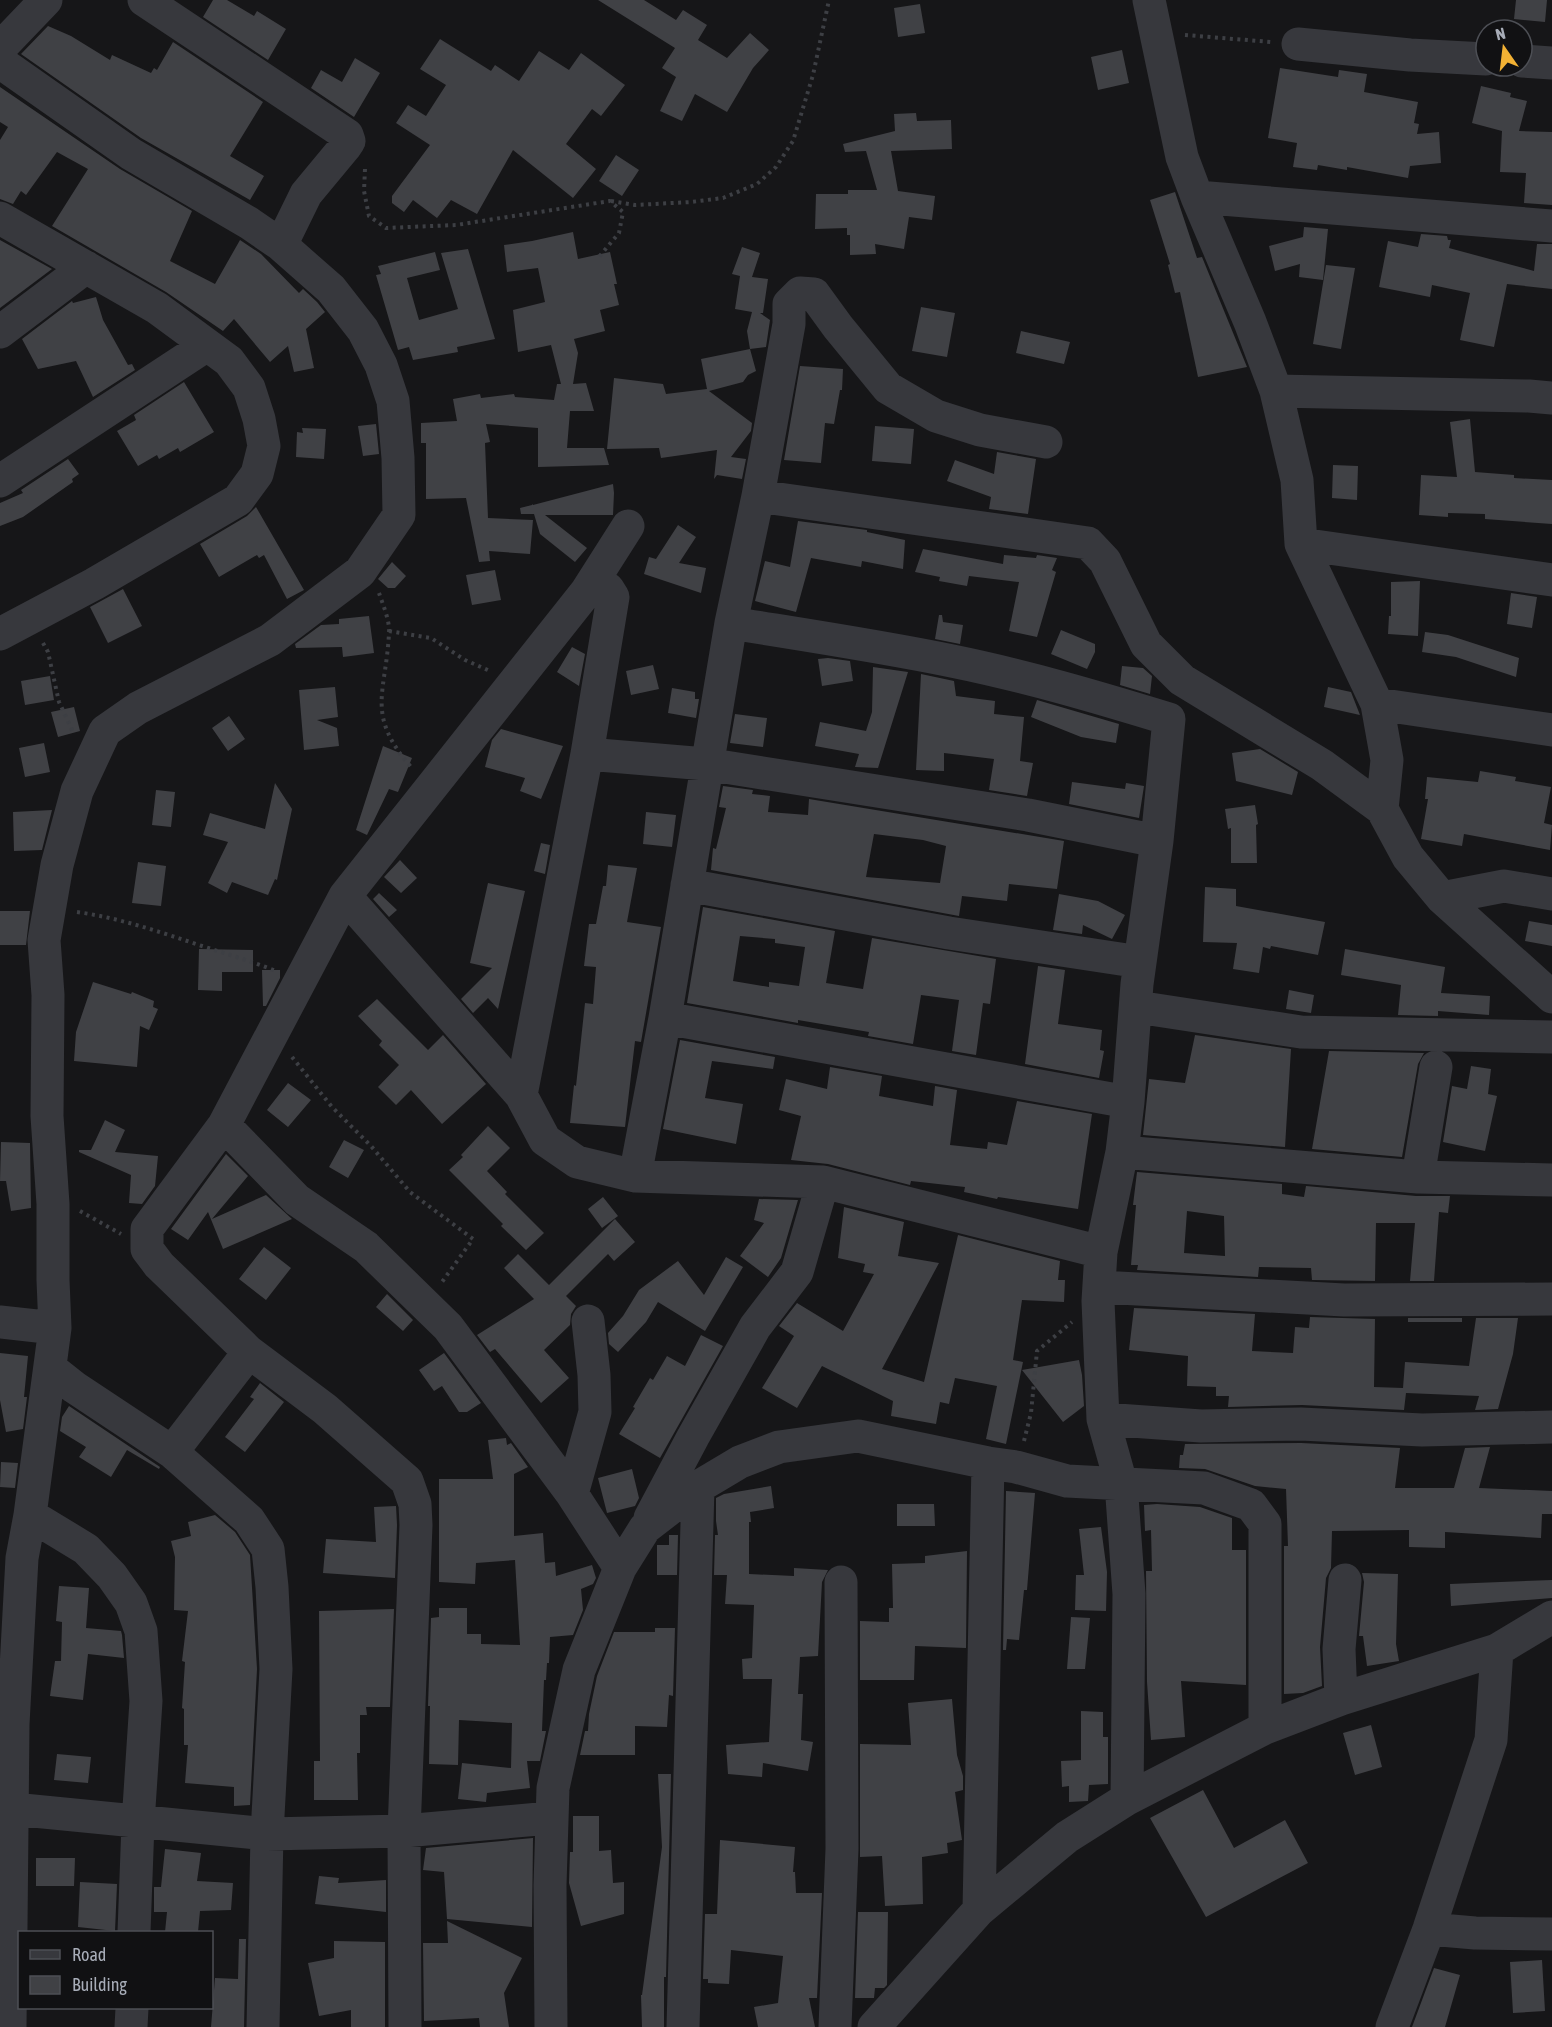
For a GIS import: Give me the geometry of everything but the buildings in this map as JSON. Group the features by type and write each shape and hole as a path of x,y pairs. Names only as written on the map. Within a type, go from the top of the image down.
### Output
{"street":[{"path":"0,48 46,0"},
{"path":"144,0 348,135 349,141 345,147 306,194 281,245"},
{"path":"1149,0 1182,157 1276,391 1297,480 1301,544 1377,704 1387,760 1382,809"},
{"path":"1298,44 1410,55 1474,58"},
{"path":"0,62 131,154 281,245 331,289 363,330 381,365 393,401 398,458 399,515 360,572 270,640 138,708 105,731 77,791 57,865 44,940 48,995 47,1116 53,1196 53,1280 56,1328 22,1558 6,1724 12,1809 10,2027"},
{"path":"1534,62 1552,63"},
{"path":"1197,197 1552,226"},
{"path":"0,218 157,308 229,361 249,387 259,419 264,446 257,474 238,500 94,584 0,634"},
{"path":"0,332 86,267"},
{"path":"635,1176 665,1018 731,623 758,496 789,324 789,304 800,293 814,294 837,327 888,388 936,417 980,430 1046,442"},
{"path":"0,481 207,345"},
{"path":"1276,391 1552,398"},
{"path":"758,496 1088,543 1105,561 1146,644 1182,680 1322,765 1382,809 1408,857 1442,898 1552,997"},
{"path":"405,2027 404,1832 415,1504 407,1481 326,1409 249,1352 159,1265 147,1248 147,1229 224,1125 345,896 586,592 628,526"},
{"path":"1301,544 1552,580"},
{"path":"521,1095 587,754 613,597 608,589 600,584 586,592"},
{"path":"731,623 889,648 955,662 1070,689 1169,719 1140,963 1122,1152 1101,1252 1099,1294 1103,1419 1121,1483 1129,1593 1127,1799"},
{"path":"1377,704 1552,730"},
{"path":"587,754 706,764 1028,815 1156,841"},
{"path":"687,885 949,933 1140,963"},
{"path":"1442,898 1504,886 1552,894"},
{"path":"345,896 521,1095 545,1140 577,1162 635,1176 823,1182 1101,1252"},
{"path":"1137,1007 1301,1032 1552,1037"},
{"path":"665,1018 1128,1102"},
{"path":"1418,1177 1436,1067"},
{"path":"224,1125 297,1200 366,1247 448,1327 572,1494 620,1568"},
{"path":"1122,1152 1418,1177 1552,1180"},
{"path":"682,2027 684,1489 755,1327 797,1272 823,1182"},
{"path":"1099,1294 1344,1300 1552,1299"},
{"path":"572,1494 596,1412 588,1321"},
{"path":"0,1322 56,1328"},
{"path":"172,1452 249,1352"},
{"path":"50,1368 74,1387 172,1452 249,1520 268,1549 276,1669 267,1834 262,2027"},
{"path":"1103,1419 1201,1426 1301,1424 1422,1430 1552,1427"},
{"path":"551,2027 550,1818 553,1788 579,1670 620,1568 645,1528 684,1489 740,1462 779,1447 858,1436 1002,1465 1067,1481 1204,1488 1251,1505 1265,1524 1265,1728"},
{"path":"979,1910 1002,1465"},
{"path":"30,1515 86,1549 112,1576 131,1603 141,1631 146,1701 134,1931"},
{"path":"1341,1699 1339,1649 1345,1580"},
{"path":"835,2027 842,1850 841,1582"},
{"path":"874,2027 979,1910 1067,1837 1127,1799 1265,1728 1341,1699 1497,1650 1552,1617"},
{"path":"1392,2027 1429,1929 1491,1740 1497,1650"},
{"path":"12,1809 267,1834 404,1832 550,1818"},
{"path":"1429,1929 1475,1933 1552,1934"},
{"path":"131,2027 132,2009"}],"path":[{"path":"348,135 362,149 365,167 364,191 369,216 386,228 456,225 610,201 635,205 723,198 757,184 776,167 793,141 813,75 829,0"},
{"path":"1155,33 1298,44"},
{"path":"598,258 619,233 623,212 610,201"},
{"path":"370,558 389,631 380,701 386,731 402,756 430,789"},
{"path":"30,618 48,652 59,702 72,731 83,778"},
{"path":"389,631 431,638 465,660 496,673 513,684"},
{"path":"49,908 107,916 168,933 242,957 299,982"},
{"path":"272,1033 332,1107 371,1146 410,1192 472,1239 426,1305"},
{"path":"53,1196 147,1248"},
{"path":"1002,1465 1031,1413 1037,1350 1099,1294"}]}
